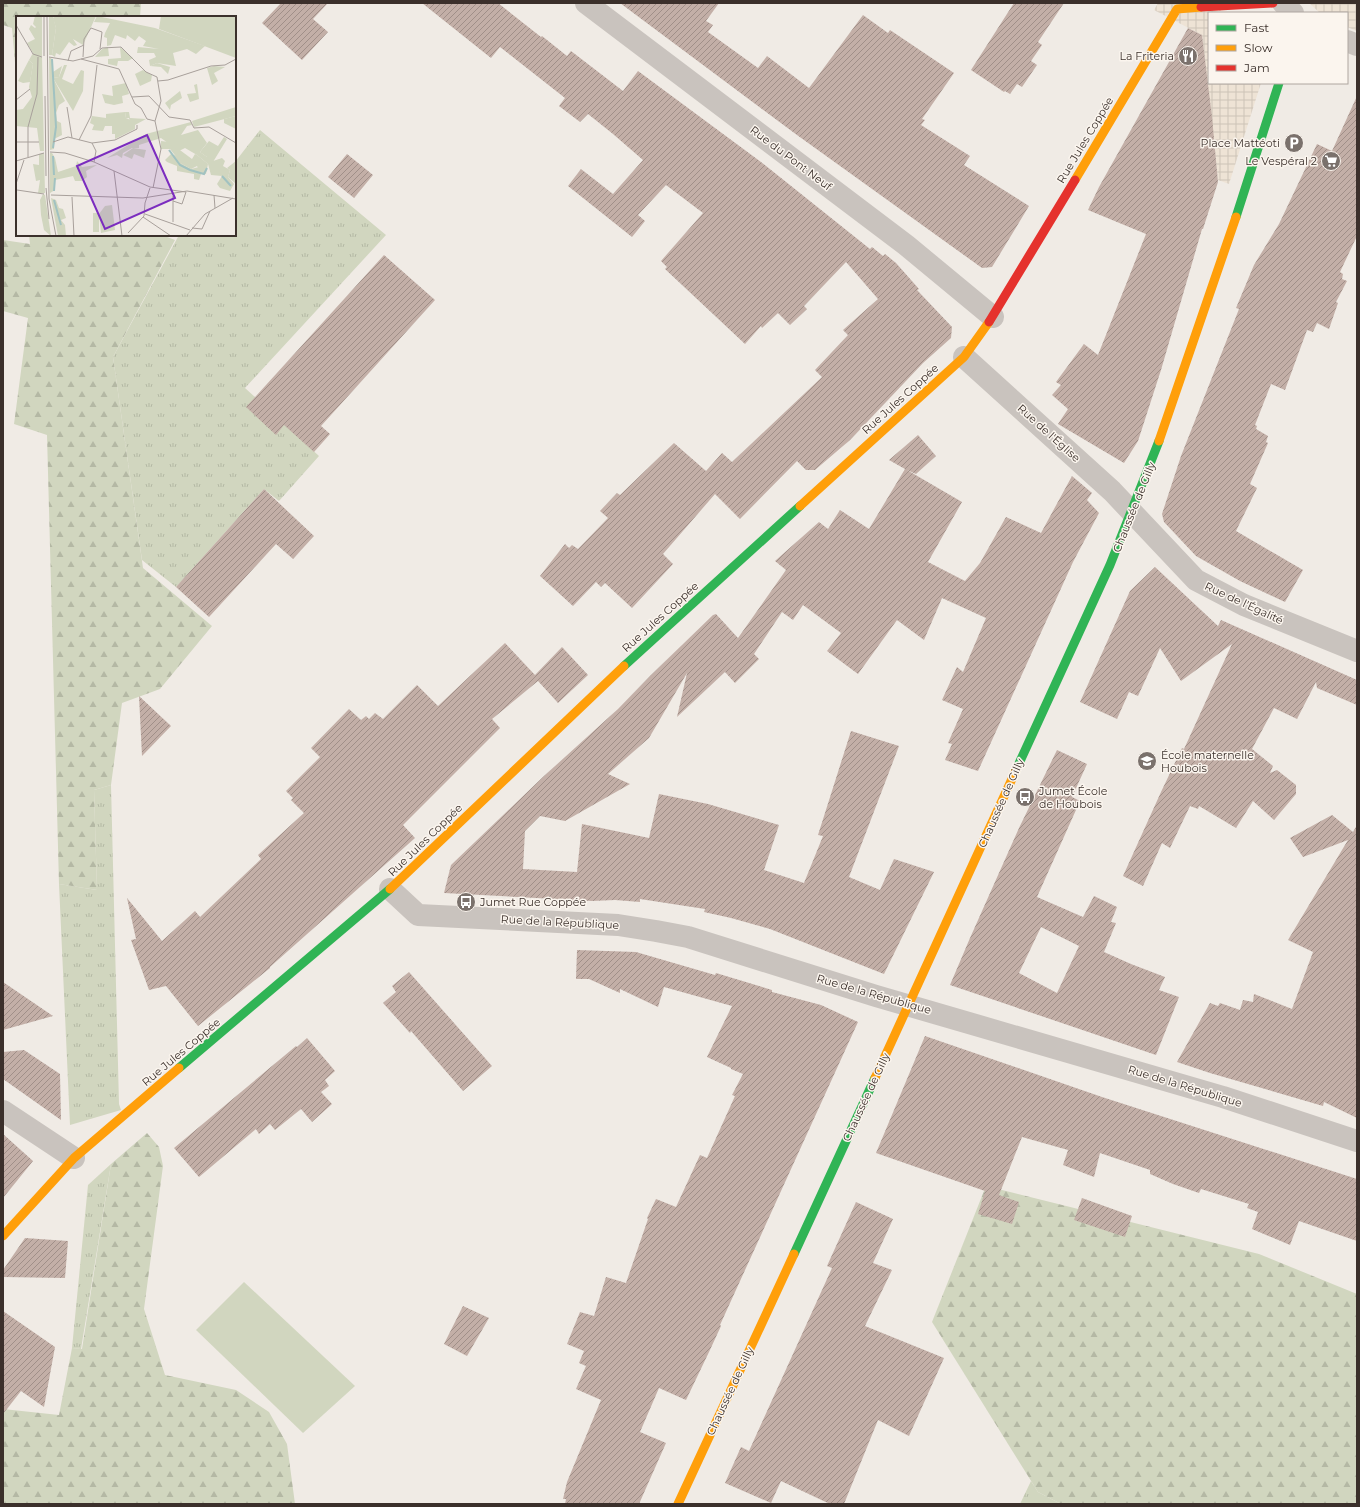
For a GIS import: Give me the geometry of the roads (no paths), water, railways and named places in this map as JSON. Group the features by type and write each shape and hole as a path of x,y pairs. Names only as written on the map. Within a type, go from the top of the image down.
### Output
{"street":[{"name":"Rue du Pont Neuf","path":"586,3 906,245 993,317"},
{"name":"Rue Jules Coppée","path":"3,1236 74,1158 390,889 611,678 964,357 993,317 1179,6 1273,3"},
{"path":"1283,3 1292,12"},
{"name":"Chaussée de Gilly","path":"678,1504 909,1005 1110,565 1162,434 1242,200 1279,84"},
{"name":"Rue de l'Église","path":"964,357 1112,490 1132,511"},
{"name":"Rue de l'Égalité","path":"1132,511 1196,580 1244,605 1357,651"},
{"name":"Rue de la République","path":"390,889 418,915 618,925 688,938 909,1005 1224,1097 1357,1141"},
{"path":"3,1111 74,1158"}],"place":[{"name":"La Friteria","path":"1188,56"},
{"name":"Place Mattéoti","path":"1294,143"},
{"name":"Le Vespéral 2","path":"1331,161"},
{"name":"École maternelle Houbois","path":"1147,761"},
{"name":"Jumet École de Houbois","path":"1025,797"},
{"name":"Jumet Rue Coppée","path":"466,902"}]}
